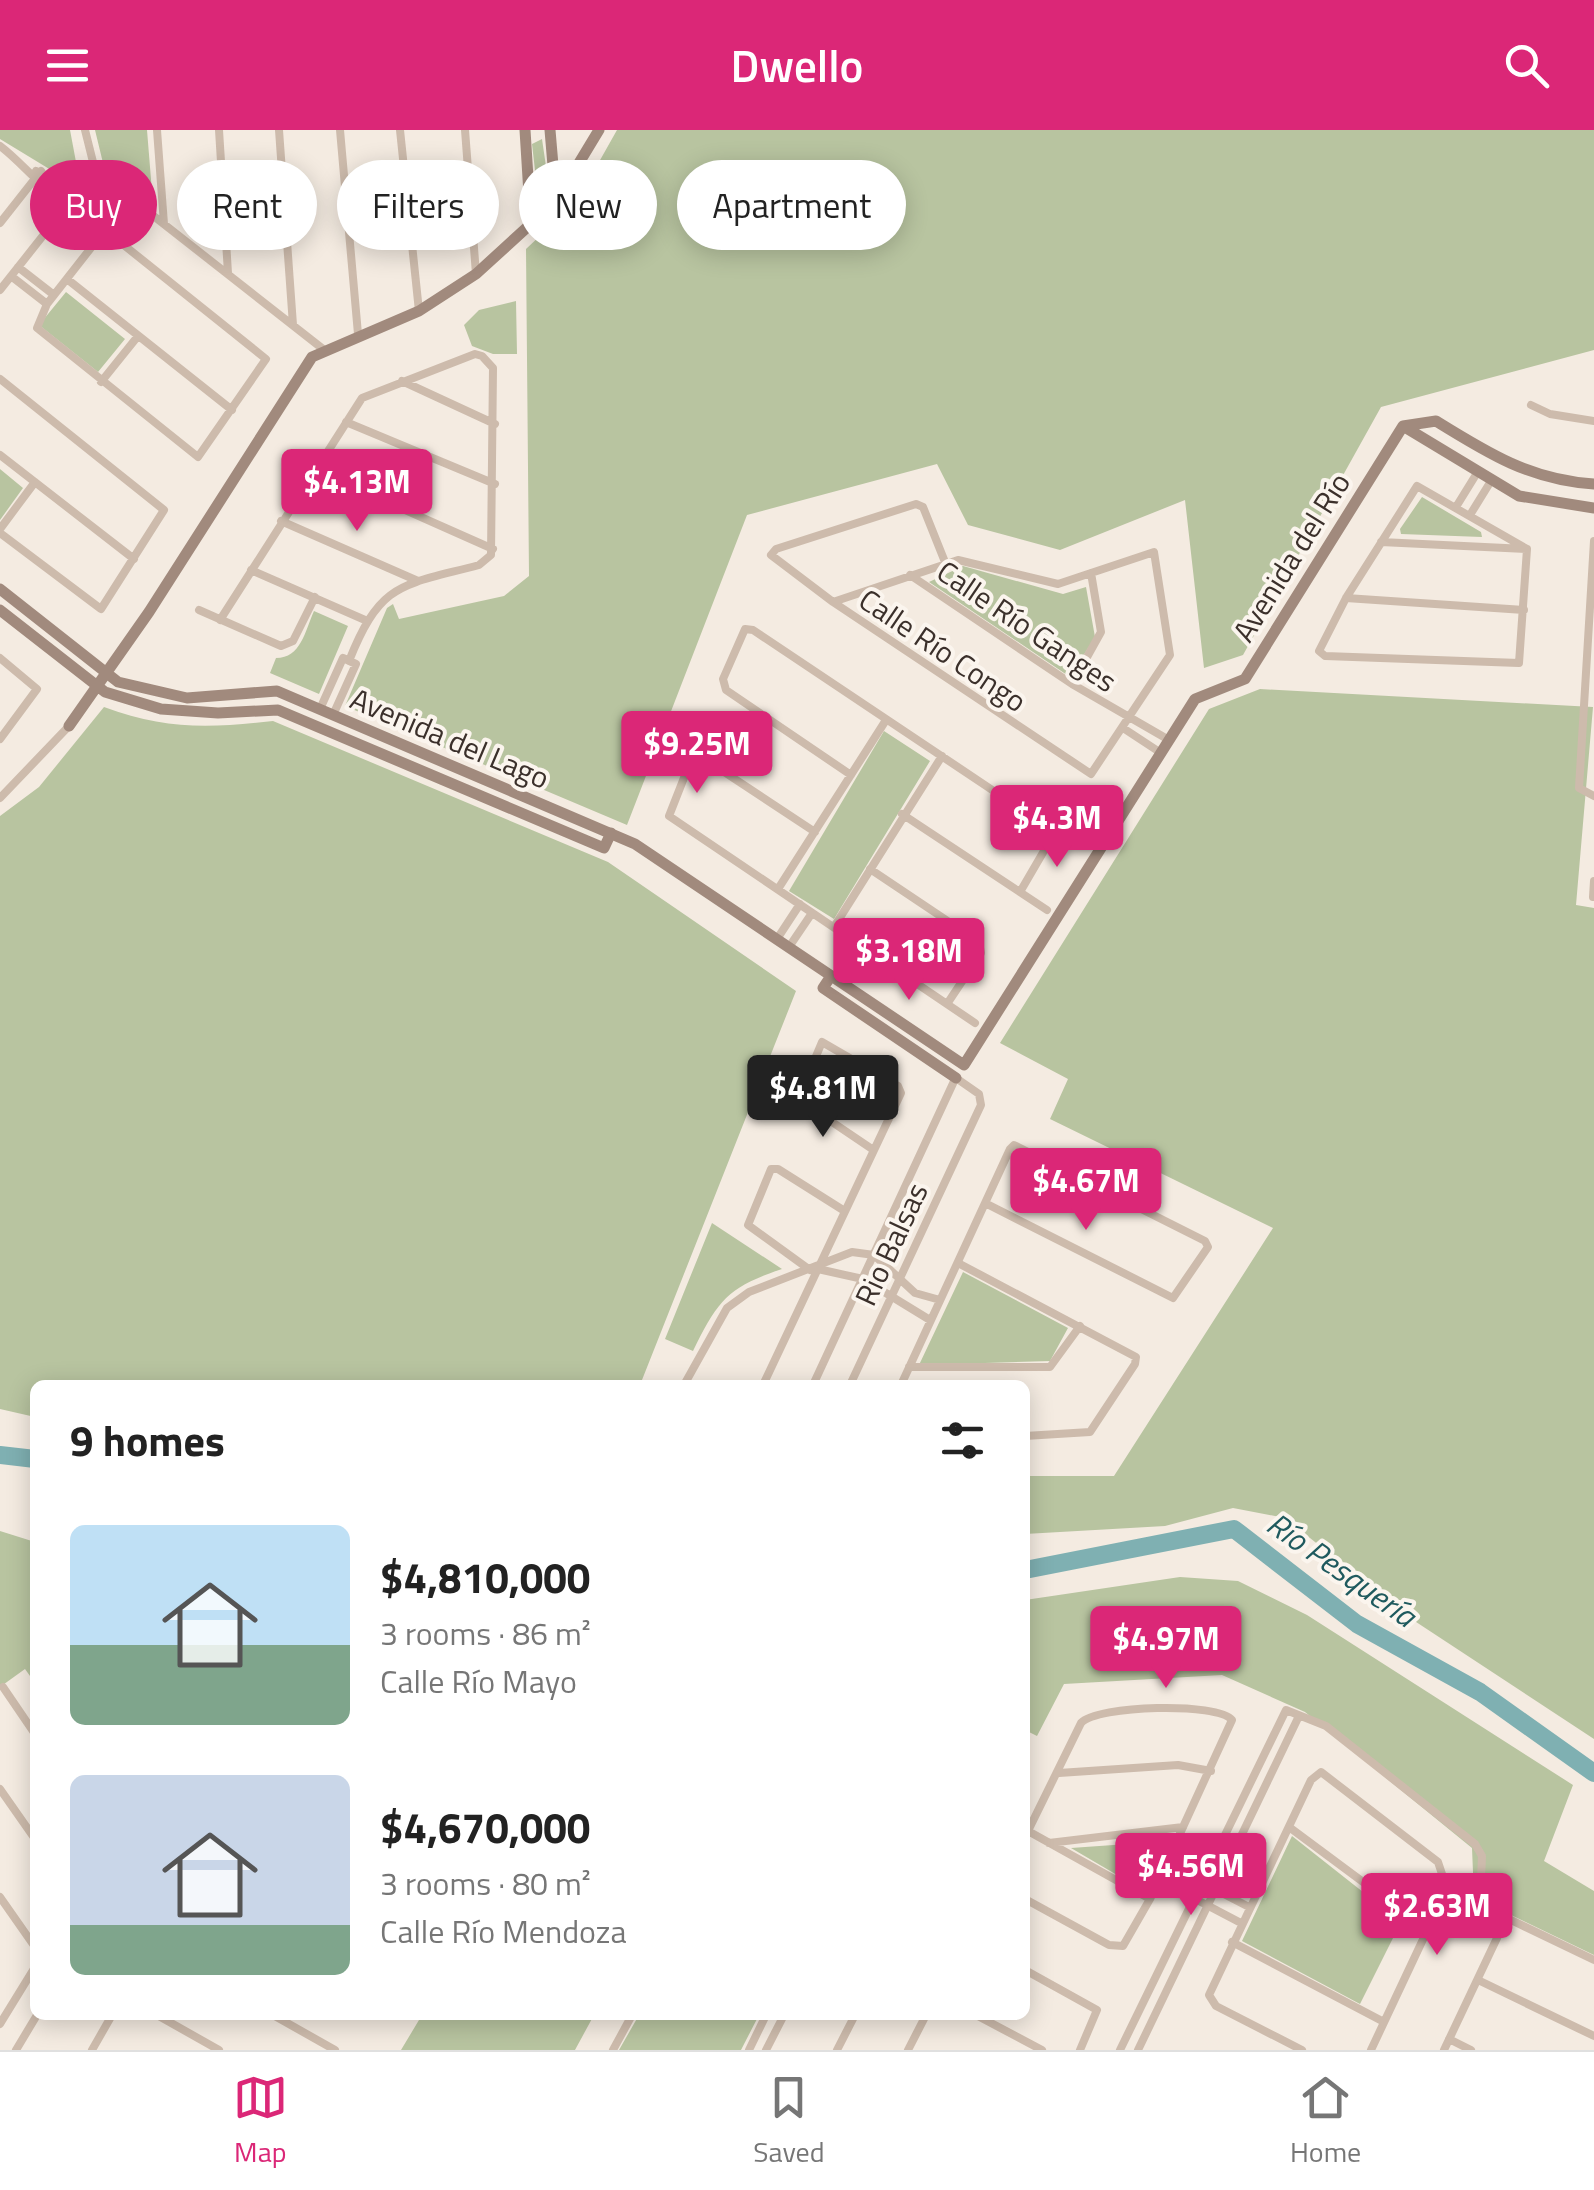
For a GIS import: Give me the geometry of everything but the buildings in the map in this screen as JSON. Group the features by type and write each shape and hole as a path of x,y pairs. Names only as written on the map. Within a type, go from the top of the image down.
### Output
{"street":[{"path":"86,130 93,160"},
{"path":"158,130 164,224"},
{"path":"219,130 228,273"},
{"path":"279,130 293,325"},
{"path":"340,130 358,334"},
{"path":"400,130 418,312"},
{"path":"465,130 476,274"},
{"path":"527,130 528,160"},
{"path":"550,130 553,160"},
{"path":"581,160 600,130"},
{"path":"0,146 30,168"},
{"path":"0,223 30,181"},
{"path":"157,219 323,350"},
{"path":"104,230 266,358 198,457 39,331 36,323 66,279 104,230"},
{"path":"0,798 69,726 312,357 358,334 418,312 476,274 519,236"},
{"path":"0,290 32,250"},
{"path":"18,267 54,295"},
{"path":"12,276 47,304"},
{"path":"66,279 232,410"},
{"path":"101,382 138,336"},
{"path":"220,620 362,398 482,356 492,368 493,549 479,565 388,593 366,620 333,715"},
{"path":"0,378 164,510 101,609 0,531 35,482"},
{"path":"402,381 495,424"},
{"path":"1531,404 1550,414 1594,421"},
{"path":"1403,426 1436,421 1496,458 1538,477 1594,484"},
{"path":"346,422 495,484"},
{"path":"1403,426 1484,477 1534,500 1594,508"},
{"name":"Avenida del Río","path":"964,1065 1195,699 1245,678 1403,426"},
{"path":"0,455 134,559"},
{"path":"1456,507 1496,458"},
{"path":"315,470 493,549"},
{"path":"1470,515 1484,477"},
{"path":"1417,486 1527,549 1522,658 1515,664 1325,656 1318,645 1417,486"},
{"name":"Calle Río Congo","path":"945,562 919,505 831,530 770,555 1083,772 1094,772 1124,730"},
{"path":"281,521 418,581"},
{"path":"1594,541 1589,693 1579,788 1594,796"},
{"path":"1380,542 1527,549"},
{"path":"833,602 945,562 975,561 1058,584 1154,552 1170,655 1124,730"},
{"path":"250,570 366,620"},
{"path":"1072,684 1101,632 1092,573"},
{"name":"Calle Río Ganges","path":"910,575 1119,714 1132,717 1169,740"},
{"name":"Avenida del Lago","path":"0,589 118,682 163,696 211,699 277,692 634,844 964,1065"},
{"path":"199,610 281,646 293,641 314,598"},
{"path":"1346,598 1524,610"},
{"name":"Avenida del Lago","path":"0,610 97,686 162,709 218,713 278,710 604,848 610,834"},
{"path":"851,774 729,693 723,679 746,629 753,630 1056,834 1020,892"},
{"path":"0,658 37,689 0,739"},
{"path":"320,710 349,661"},
{"name":"Calle Río Ganges","path":"1119,714 1124,730 1161,752"},
{"path":"778,890 886,720"},
{"path":"815,832 706,758 694,756 669,816 975,1022"},
{"path":"834,928 942,756"},
{"path":"471,791 477,776"},
{"path":"903,814 1046,910"},
{"path":"870,869 976,939 981,952 947,1004"},
{"path":"1593,897 1594,881"},
{"path":"777,939 800,904"},
{"path":"789,948 812,913"},
{"path":"831,976 822,988 956,1078"},
{"path":"766,1380 900,1089 826,1042 820,1043 799,1102 872,1148"},
{"path":"815,1380 964,1065"},
{"name":"Rio Balsas","path":"852,1380 982,1105 979,1094 956,1078"},
{"path":"903,1380 985,1203 1014,1145 1208,1244 1175,1298 985,1203"},
{"path":"843,1210 773,1168 748,1225 814,1269 863,1279 892,1296 900,1306 930,1320"},
{"path":"687,1380 727,1308 748,1292 852,1252 874,1255 915,1293 940,1300"},
{"path":"958,1264 1133,1353 1136,1360 1086,1436 1030,1436"},
{"path":"909,1367 1047,1368 1059,1360 1080,1326"},
{"path":"3,1687 30,1727"},
{"path":"1030,1827 1082,1722 1101,1711 1185,1709 1228,1714 1232,1726 1130,1940 1117,1947 1030,1901"},
{"path":"1120,2050 1286,1710 1326,1726 1475,1844 1482,1856 1480,1905 1594,1960"},
{"path":"1138,2050 1298,1718"},
{"path":"1059,1773 1178,1765 1211,1771"},
{"path":"1302,2050 1211,2001 1210,1988 1314,1776 1326,1774 1438,1862 1445,1882 1429,1932 1371,2050"},
{"path":"0,1789 30,1833"},
{"path":"1049,1843 1183,1827"},
{"path":"1289,1827 1429,1932"},
{"path":"1030,1836 1150,1899"},
{"path":"1166,1864 1249,1907"},
{"path":"1159,1880 1241,1923"},
{"path":"0,1896 30,1940"},
{"path":"1444,2050 1506,1919"},
{"path":"1232,1942 1384,2022"},
{"path":"1030,1973 1097,2010 1080,2050"},
{"path":"0,2024 30,1975"},
{"path":"1478,1980 1594,2036"},
{"path":"0,2002 7,2012"},
{"path":"16,2050 34,2020"},
{"path":"96,2049 110,2020"},
{"path":"166,2020 219,2050"},
{"path":"282,2020 334,2050"},
{"path":"613,2050 629,2020"},
{"path":"749,2050 764,2020"},
{"path":"766,2050 781,2020"},
{"path":"837,2050 853,2020"},
{"path":"912,2048 924,2020"},
{"path":"985,2020 1042,2050"},
{"path":"1449,2040 1471,2050"}],"green space":[{"path":"0,130 70,130 76,160 35,160 0,139"},
{"path":"95,130 147,130 149,160 102,160"},
{"path":"617,130 1594,130 1594,350 1381,407 1243,655 1204,668 1185,500 1060,550 968,525 937,464 747,515 627,825 345,706 387,608 393,604 399,619 504,596 529,576 526,250 657,250 657,160 600,160"},
{"path":"542,139 545,160 534,160 532,144"},
{"path":"66,292 125,339 98,372 39,325"},
{"path":"516,301 517,354 493,354 472,346 464,325 479,310"},
{"path":"0,469 23,488 0,520"},
{"path":"1422,497 1481,532 1482,537 1401,534 1400,529"},
{"path":"963,566 1063,594 1086,587 1095,637 1070,677 929,582"},
{"path":"314,611 348,626 319,694 270,673 276,658 297,648"},
{"path":"1260,689 1593,707 1576,905 1594,908 1594,1739 1410,1618 1285,1518 1233,1508 1165,1526 1030,1534 1030,1476 1114,1476 1273,1228 1050,1119 1068,1079 1000,1043 1209,709"},
{"path":"104,707 147,720 188,725 273,721 608,862 796,991 642,1380 30,1380 30,1416 0,1409 0,816 39,787"},
{"path":"884,731 930,761 834,919 789,891"},
{"path":"712,1223 782,1269 749,1282 727,1298 693,1351 665,1339"},
{"path":"963,1272 1068,1328 1050,1361 919,1365"},
{"path":"0,1531 30,1540 30,1676 25,1669 0,1687"},
{"path":"1180,1577 1238,1581 1307,1615 1573,1785 1544,1861 1594,1891 1594,1955 1474,1897 1472,1848 1305,1712 1222,1675 1064,1684 1037,1736 1030,1732 1030,1599"},
{"path":"1292,1836 1401,1922 1360,2004 1242,1941"},
{"path":"1170,1841 1146,1892 1071,1848"},
{"path":"419,2020 591,2020 575,2050 401,2050"},
{"path":"636,2020 756,2020 741,2050 619,2050"}],"waterway":[{"name":"Río Pesquería","path":"0,1455 30,1458"},
{"name":"Río Pesquería","path":"1030,1569 1234,1529 1357,1624 1480,1692 1594,1773"}]}
